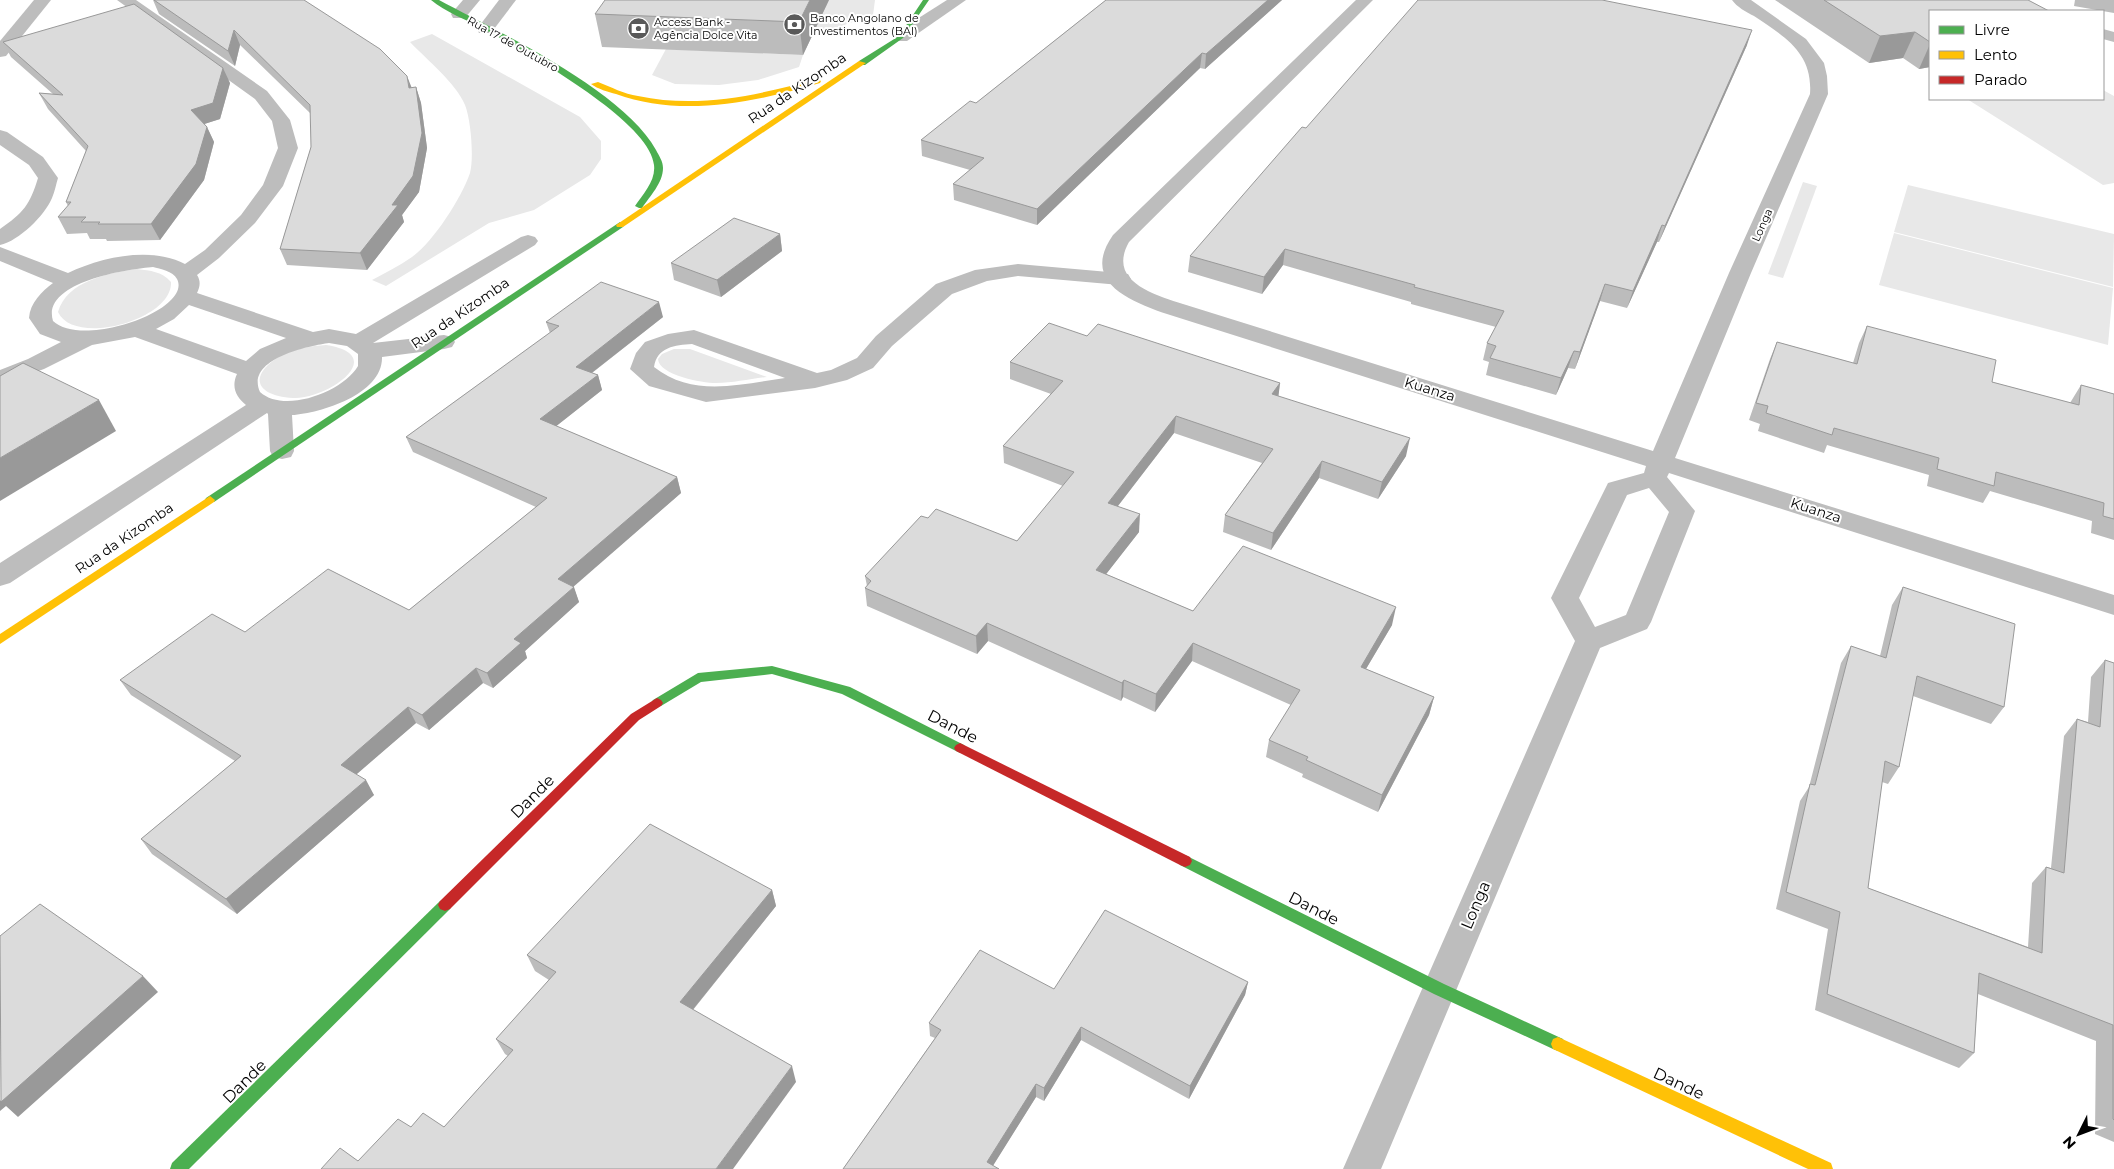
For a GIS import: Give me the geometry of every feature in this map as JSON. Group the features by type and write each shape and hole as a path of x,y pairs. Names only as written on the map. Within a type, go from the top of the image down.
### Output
{"main road":[{"name":"Rua 17 de Outubro","path":"434,0 566,73"},
{"name":"Rua da Kizomba","path":"0,640 632,215 901,37 926,0"},
{"path":"566,73 637,98 664,102 701,102 738,100 782,93 852,68"},
{"path":"566,73 623,115 651,145 658,162 658,176 632,215"},
{"name":"Dande","path":"178,1169 635,718 698,678 772,670 846,690 1439,989 1825,1169"}],"street":[{"path":"0,52 42,0"},
{"path":"125,0 262,95 281,120 288,148 274,186 248,219 212,254 186,274"},
{"path":"459,14 472,0"},
{"path":"485,28 508,0"},
{"path":"901,37 958,0"},
{"path":"1120,279 1112,268 1111,256 1120,238 1365,0"},
{"name":"Longa","path":"1658,469 1740,273 1819,94 1818,71 1813,58 1805,48 1740,0"},
{"path":"0,136 36,161 48,178 42,199 24,222 0,239"},
{"path":"363,347 528,241"},
{"path":"0,253 70,282"},
{"path":"137,262 168,263 179,267 186,274 190,282 189,290 185,296 169,312 136,329 109,336 68,337 55,333 45,327 40,319 41,310 46,300 70,282 102,268 137,262"},
{"path":"815,381 694,337 673,338 662,342 647,352 642,359 642,369 657,381 706,395 815,381 839,375 865,363 884,342 944,289 983,275 1018,270 1120,279"},
{"name":"Kuanza","path":"1120,279 1130,290 1175,309 1658,469 2114,605"},
{"path":"185,296 309,338"},
{"path":"136,329 250,372"},
{"path":"329,336 348,338 363,347 371,363 367,374 356,385 340,395 314,404 272,407 251,399 245,389 246,377 254,364 268,353 288,344 309,338 329,336"},
{"path":"0,378 36,364 87,338"},
{"path":"363,347 444,342"},
{"path":"272,407 282,450"},
{"path":"0,576 272,407"},
{"path":"1658,469 1682,511 1637,622 1589,641 1565,598 1617,489 1658,469"},
{"name":"Longa","path":"1362,1169 1589,641"}],"shaded area":[{"path":"829,0 875,0 873,15 812,36"},
{"path":"432,34 580,117 601,141 601,159 590,175 534,210 489,223 386,286 372,280 412,257 429,241 446,219 470,173 472,158 471,139 465,105 455,88 410,42"},
{"path":"666,49 803,55 799,67 758,80 719,85 675,84 652,75"},
{"path":"2104,91 2114,96 2114,183 2103,185 1969,100 2104,100"},
{"path":"1803,182 1817,186 1783,278 1768,274"},
{"path":"1908,185 2114,234 2113,287 1894,232"},
{"path":"1894,233 2113,288 2108,345 1879,285"},
{"path":"137,269 160,274 171,282 167,296 156,308 140,317 121,324 101,328 83,327 68,322 58,312 63,301 70,293 90,280"},
{"path":"326,345 345,350 353,358 353,367 347,376 336,385 307,397 293,398 270,393 260,383 260,377 264,370 282,355 309,347"},
{"path":"674,349 690,349 767,377 716,383 701,382 682,377 666,370 660,365 658,359 662,354"}],"building":[{"path":"154,0 304,0 380,49 407,76 409,88 416,87 422,133 413,176 392,205 398,205 360,253 280,249 311,147 310,105 234,30 228,51"},
{"path":"605,0 810,0 799,22 595,14"},
{"path":"1106,0 1268,0 1206,54 1202,53 1037,209 953,184 984,158 921,140 970,101 976,103"},
{"path":"1418,0 1602,0 1752,30 1665,226 1662,225 1633,291 1605,284 1580,352 1574,351 1561,378 1490,358 1496,346 1487,343 1504,311 1285,249 1264,277 1190,256 1302,127 1306,128"},
{"path":"1824,0 2028,0 2047,10 1929,10 1929,41 1915,32 1880,36"},
{"path":"134,4 223,68 213,103 191,110 207,127 196,164 151,224 98,224 100,222 81,222 86,217 58,217 71,202 66,202 88,146 39,93 63,95 3,42"},
{"path":"734,218 780,234 717,280 671,263"},
{"path":"601,282 659,302 576,367 598,375 540,419 677,477 558,579 574,587 514,639 521,643 487,673 476,668 422,715 408,707 341,765 366,780 226,899 141,839 241,756 120,680 212,614 245,632 328,569 409,610 547,498 406,437 559,326 546,322"},
{"path":"1049,323 1087,336 1098,324 1280,383 1272,394 1410,438 1382,482 1322,461 1273,533 1225,515 1273,449 1176,416 1108,503 1140,514 1096,570 1193,611 1243,546 1396,607 1361,667 1434,697 1382,795 1306,760 1308,757 1269,740 1300,690 1193,643 1156,694 1124,680 1122,683 987,623 976,636 865,588 871,581 865,576 921,516 928,518 936,509 1017,541 1074,472 1003,446 1063,381 1010,362"},
{"path":"1867,326 1996,360 1992,382 2079,405 2081,385 2114,394 2114,519 2103,516 2104,503 1996,472 1994,486 1937,469 1939,458 1834,428 1832,435 1766,413 1768,406 1756,403 1777,342 1857,364"},
{"path":"23,363 99,400 0,458 0,376"},
{"path":"1903,587 2015,624 2004,707 1917,676 1899,767 1885,761 1868,888 2042,953 2046,867 2064,873 2077,719 2100,727 2105,660 2114,663 2114,1120 2113,1025 1979,973 1974,1053 1827,994 1840,912 1786,892 1810,784 1815,785 1851,646 1886,658"},
{"path":"650,824 772,890 680,1002 792,1066 716,1169 321,1169 340,1148 358,1161 398,1119 411,1127 423,1113 444,1127 513,1050 496,1039 556,972 527,955"},
{"path":"40,904 143,976 1,1102 0,936"},
{"path":"1105,910 1248,982 1190,1086 1081,1027 1044,1088 1036,1084 987,1162 999,1169 843,1169 941,1030 929,1023 980,950 1054,989"}],"traffic: fast":[{"path":"434,0 560,70 594,93 624,117 646,140 658,162 659,168 656,180 639,206"},
{"path":"862,63 901,37 926,0"},
{"path":"210,500 620,225"},
{"path":"657,703 698,678 772,670 846,690 960,748"},
{"path":"1185,861 1439,989 1558,1044"},
{"path":"178,1169 445,905"}],"traffic: slow":[{"path":"620,225 862,63"},
{"path":"595,84 639,99 684,104 751,98 817,81"},
{"path":"0,640 210,500"},
{"path":"1558,1044 1825,1169"}],"traffic: jam":[{"path":"445,905 635,717 657,703"},
{"path":"960,748 1185,861"}],"place":[{"name":"Banco Angolano de Investimentos (BAI)","path":"794,24"},
{"name":"Access Bank - Agência Dolce Vita","path":"638,28"}]}
